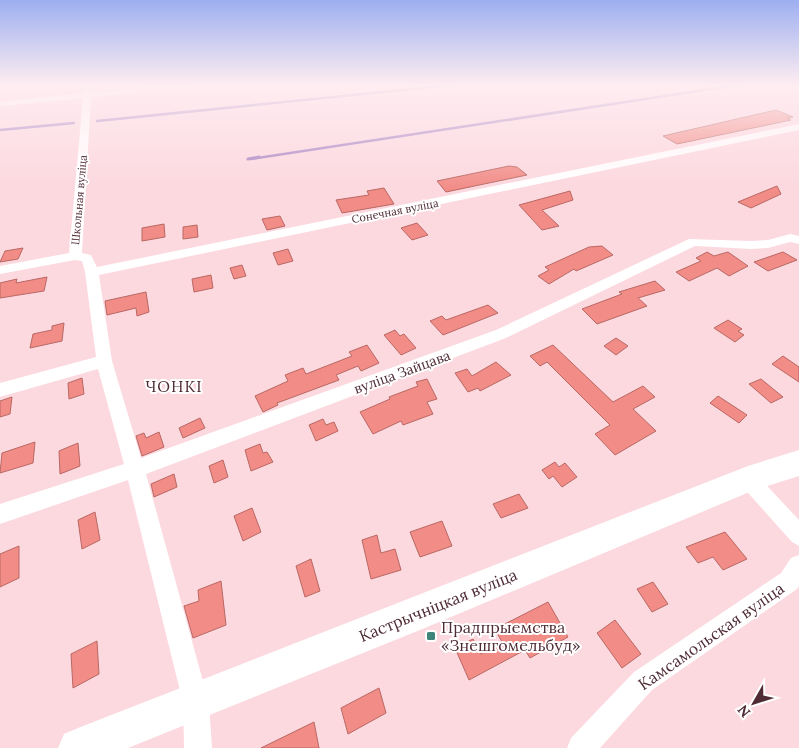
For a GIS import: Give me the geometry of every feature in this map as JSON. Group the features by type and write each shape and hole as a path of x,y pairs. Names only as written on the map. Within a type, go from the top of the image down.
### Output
{"street":[{"name":"Школьная вуліца","path":"75,256 86,120"},
{"name":"Сонечная вуліца","path":"92,272 799,127"},
{"name":"вуліца Зайцава","path":"0,514 136,469 426,364 501,334 693,242 751,245 768,244 790,238 799,240"},
{"path":"0,270 75,256 87,258 92,272 104,361 136,469 196,702 198,748"},
{"path":"0,390 104,361"},
{"name":"Кастрычніцкая вуліца","path":"78,748 748,479 799,463"},
{"path":"748,479 799,535"},
{"name":"Камсамольская вуліца","path":"581,748 643,681 789,581 799,566"}],"building":[{"path":"733,120 791,120 677,144 663,136"},
{"path":"509,166 517,167 527,175 446,192 437,181"},
{"path":"777,186 781,194 751,208 738,202"},
{"path":"384,188 394,204 342,213 336,200 369,195 367,191"},
{"path":"570,191 573,200 542,210 559,226 542,230 519,205"},
{"path":"280,216 285,226 267,230 262,219"},
{"path":"417,223 428,235 412,240 401,228"},
{"path":"164,224 165,237 142,241 142,228"},
{"path":"197,225 198,237 183,239 183,227"},
{"path":"602,246 613,255 576,271 574,269 549,284 538,276 549,270 545,267 589,247"},
{"path":"23,248 18,259 0,262 5,251"},
{"path":"288,249 293,261 278,265 273,253"},
{"path":"707,252 714,256 728,252 748,266 729,276 717,268 689,281 676,272 701,261 696,258"},
{"path":"783,252 797,260 768,271 754,262"},
{"path":"242,265 246,276 234,279 230,268"},
{"path":"211,275 213,288 194,292 192,279"},
{"path":"47,277 44,291 0,298 0,283 17,279 16,283"},
{"path":"655,281 665,290 638,298 647,306 597,324 582,309 622,294 619,292"},
{"path":"146,292 149,312 137,316 136,308 107,315 105,301"},
{"path":"488,305 498,313 443,335 430,321 442,316 446,320"},
{"path":"728,320 742,329 738,331 744,335 735,342 714,328"},
{"path":"64,323 62,341 30,348 33,334 52,330 52,326"},
{"path":"395,330 400,336 404,334 416,348 401,355 384,335"},
{"path":"616,338 628,346 616,355 604,346"},
{"path":"367,345 379,363 361,371 358,366 336,375 339,380 277,403 278,405 263,412 255,396 288,381 285,375 303,368 306,374 352,356 349,352"},
{"path":"553,345 613,402 643,386 655,397 633,409 656,431 615,455 595,434 610,425 547,362 540,366 530,356"},
{"path":"783,356 799,367 799,382 772,364"},
{"path":"496,362 511,375 480,391 478,388 468,392 455,373 467,369 472,376"},
{"path":"82,378 84,394 69,399 68,383"},
{"path":"427,379 437,399 427,402 433,414 403,425 401,421 373,434 360,412 390,399 389,397 418,386 416,382"},
{"path":"761,379 783,397 771,403 749,384"},
{"path":"718,396 747,415 739,423 710,403"},
{"path":"12,397 10,414 0,417 0,401"},
{"path":"200,418 205,428 183,438 179,428"},
{"path":"323,419 326,425 334,422 338,431 316,441 309,425"},
{"path":"159,432 164,447 142,456 136,436 144,433 146,438"},
{"path":"35,442 33,463 0,473 2,453"},
{"path":"78,443 80,466 60,474 59,451"},
{"path":"260,444 263,453 267,452 273,462 251,471 245,450"},
{"path":"223,460 228,477 214,483 209,466"},
{"path":"555,462 559,467 565,463 577,477 562,487 553,476 549,479 542,470"},
{"path":"174,474 177,487 154,497 151,484"},
{"path":"519,494 528,508 501,518 493,504"},
{"path":"252,508 261,532 243,541 234,516"},
{"path":"95,512 100,540 82,549 78,520"},
{"path":"442,521 452,546 420,557 410,532"},
{"path":"725,532 747,559 723,570 713,557 698,563 686,547"},
{"path":"377,535 381,553 395,549 401,570 371,579 362,540"},
{"path":"19,546 19,578 0,587 0,554"},
{"path":"311,559 320,591 305,597 296,566"},
{"path":"221,581 226,625 193,638 184,606 199,601 198,590"},
{"path":"653,582 668,604 652,612 637,589"},
{"path":"548,602 568,637 530,658 525,650 469,680 455,648 473,639 481,654 502,642 495,629"},
{"path":"615,620 641,654 622,668 597,633"},
{"path":"97,641 99,674 73,688 71,654"},
{"path":"379,688 386,713 348,734 341,708"},
{"path":"314,722 319,748 261,748"}],"waterway":[{"path":"97,121 108,120"},
{"path":"251,159 508,120"},
{"path":"0,130 74,123"},
{"path":"248,159 259,157"}],"place":[{"name":"Прадпрыемства «Знешгомельбуд»","path":"431,636"}],"district":[{"name":"ЧОНКІ","path":"174,386"}]}
